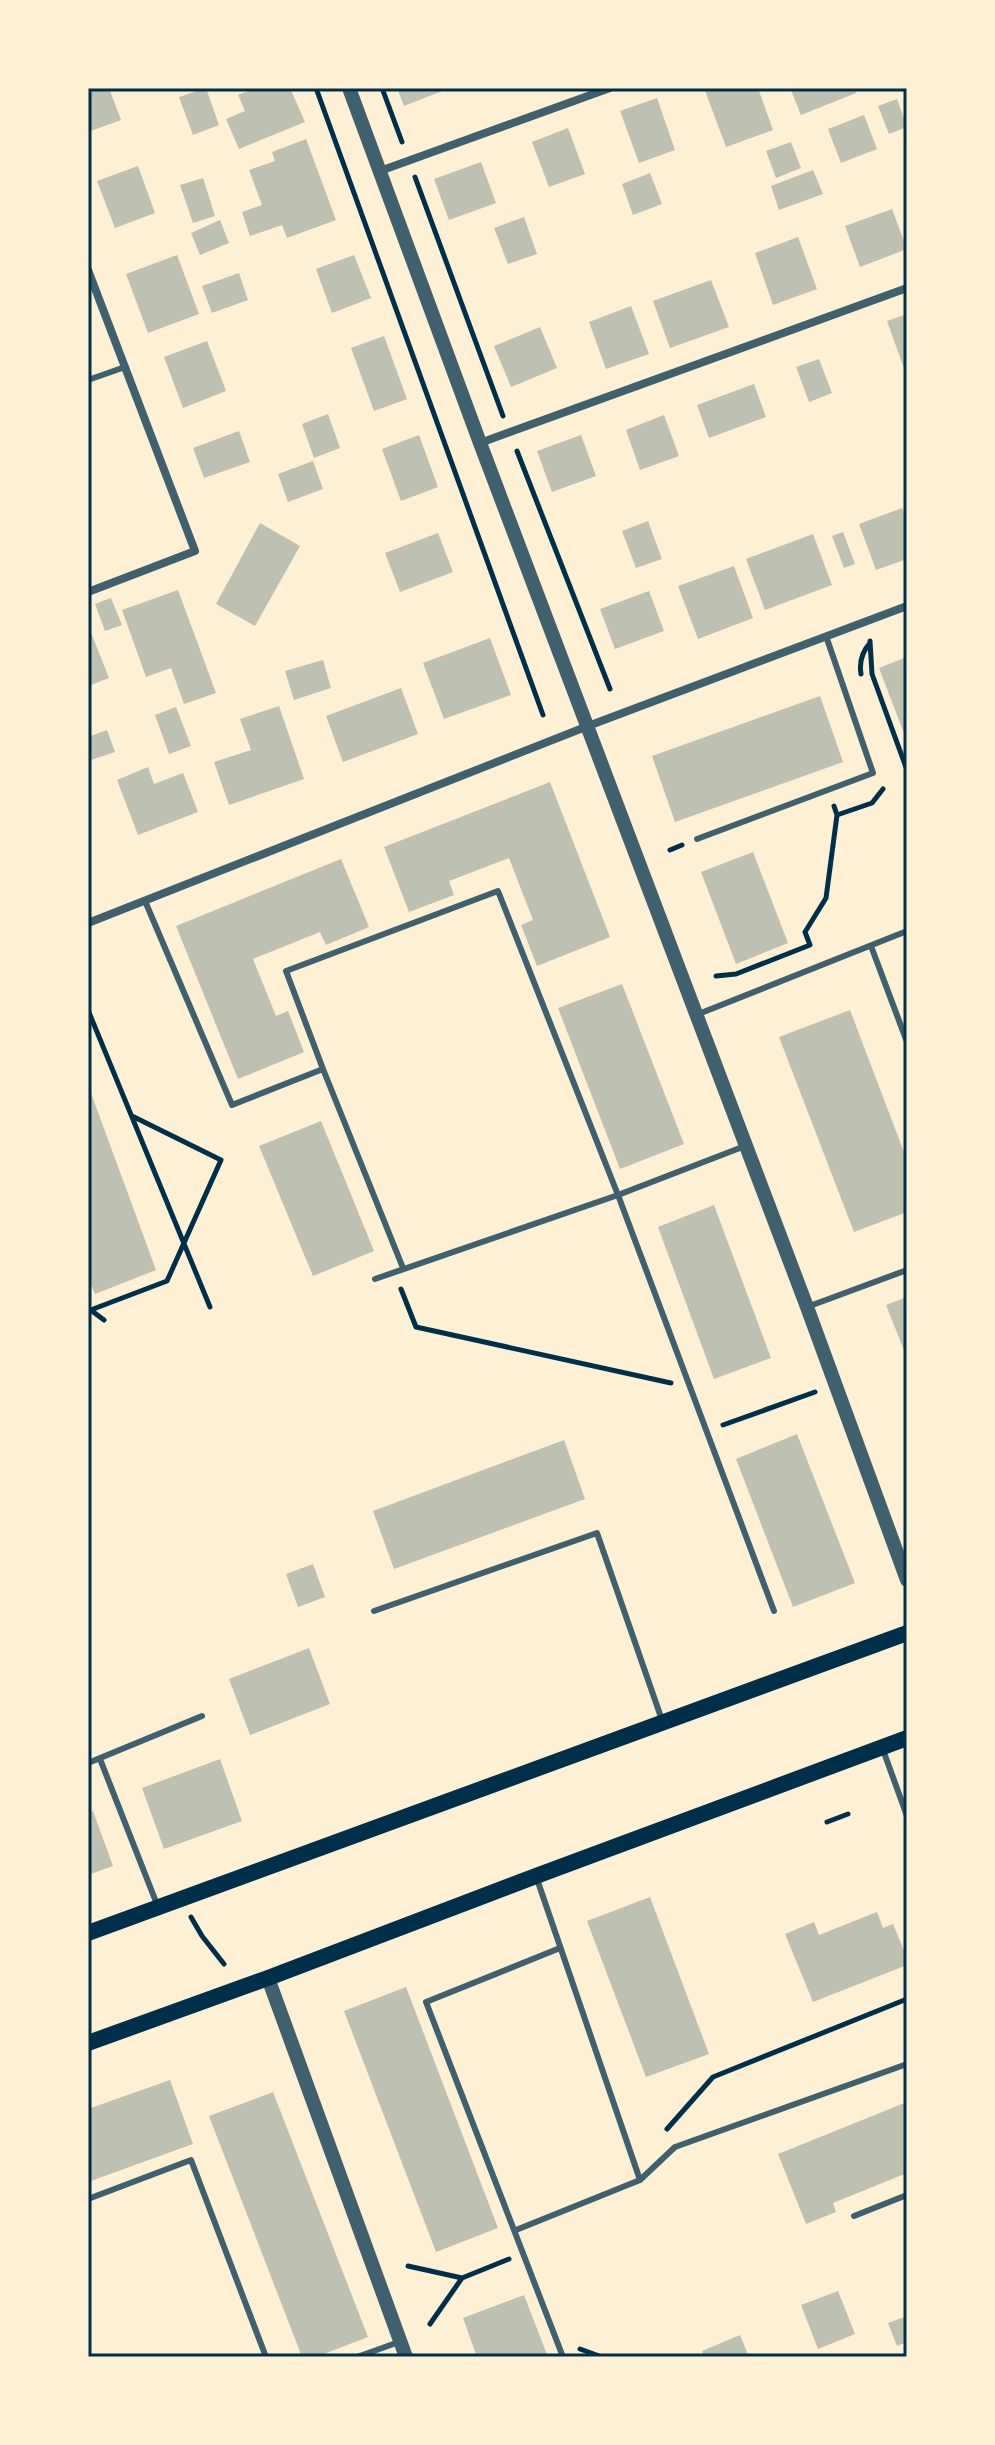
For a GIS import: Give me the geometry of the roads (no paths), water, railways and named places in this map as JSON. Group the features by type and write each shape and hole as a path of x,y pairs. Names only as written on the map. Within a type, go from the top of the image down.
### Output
{"main road":[{"path":"88,1933 907,1633"},
{"path":"88,2043 907,1738"}],"street":[{"path":"349,88 907,1580"},
{"path":"380,171 610,88"},
{"path":"88,270 195,551 88,592"},
{"path":"480,443 907,288"},
{"path":"88,923 588,726 907,606"},
{"path":"268,1978 406,2357"}],"lane":[{"path":"88,380 125,367"},
{"path":"697,839 873,773 826,636"},
{"path":"403,1268 286,971 498,891 618,1195 774,1611"},
{"path":"145,901 232,1105 323,1069"},
{"path":"696,1015 907,931"},
{"path":"871,946 907,1042"},
{"path":"375,1279 618,1195 745,1146"},
{"path":"807,1307 907,1270"},
{"path":"374,1611 597,1533 663,1723"},
{"path":"88,1763 202,1716"},
{"path":"882,1747 907,1816"},
{"path":"100,1759 158,1907"},
{"path":"536,1876 640,2180"},
{"path":"560,1948 426,2002 563,2357"},
{"path":"516,2230 640,2180 675,2147 907,2064"},
{"path":"88,2199 191,2160 266,2357"},
{"path":"854,2216 907,2195"},
{"path":"357,2357 400,2341"}]}
